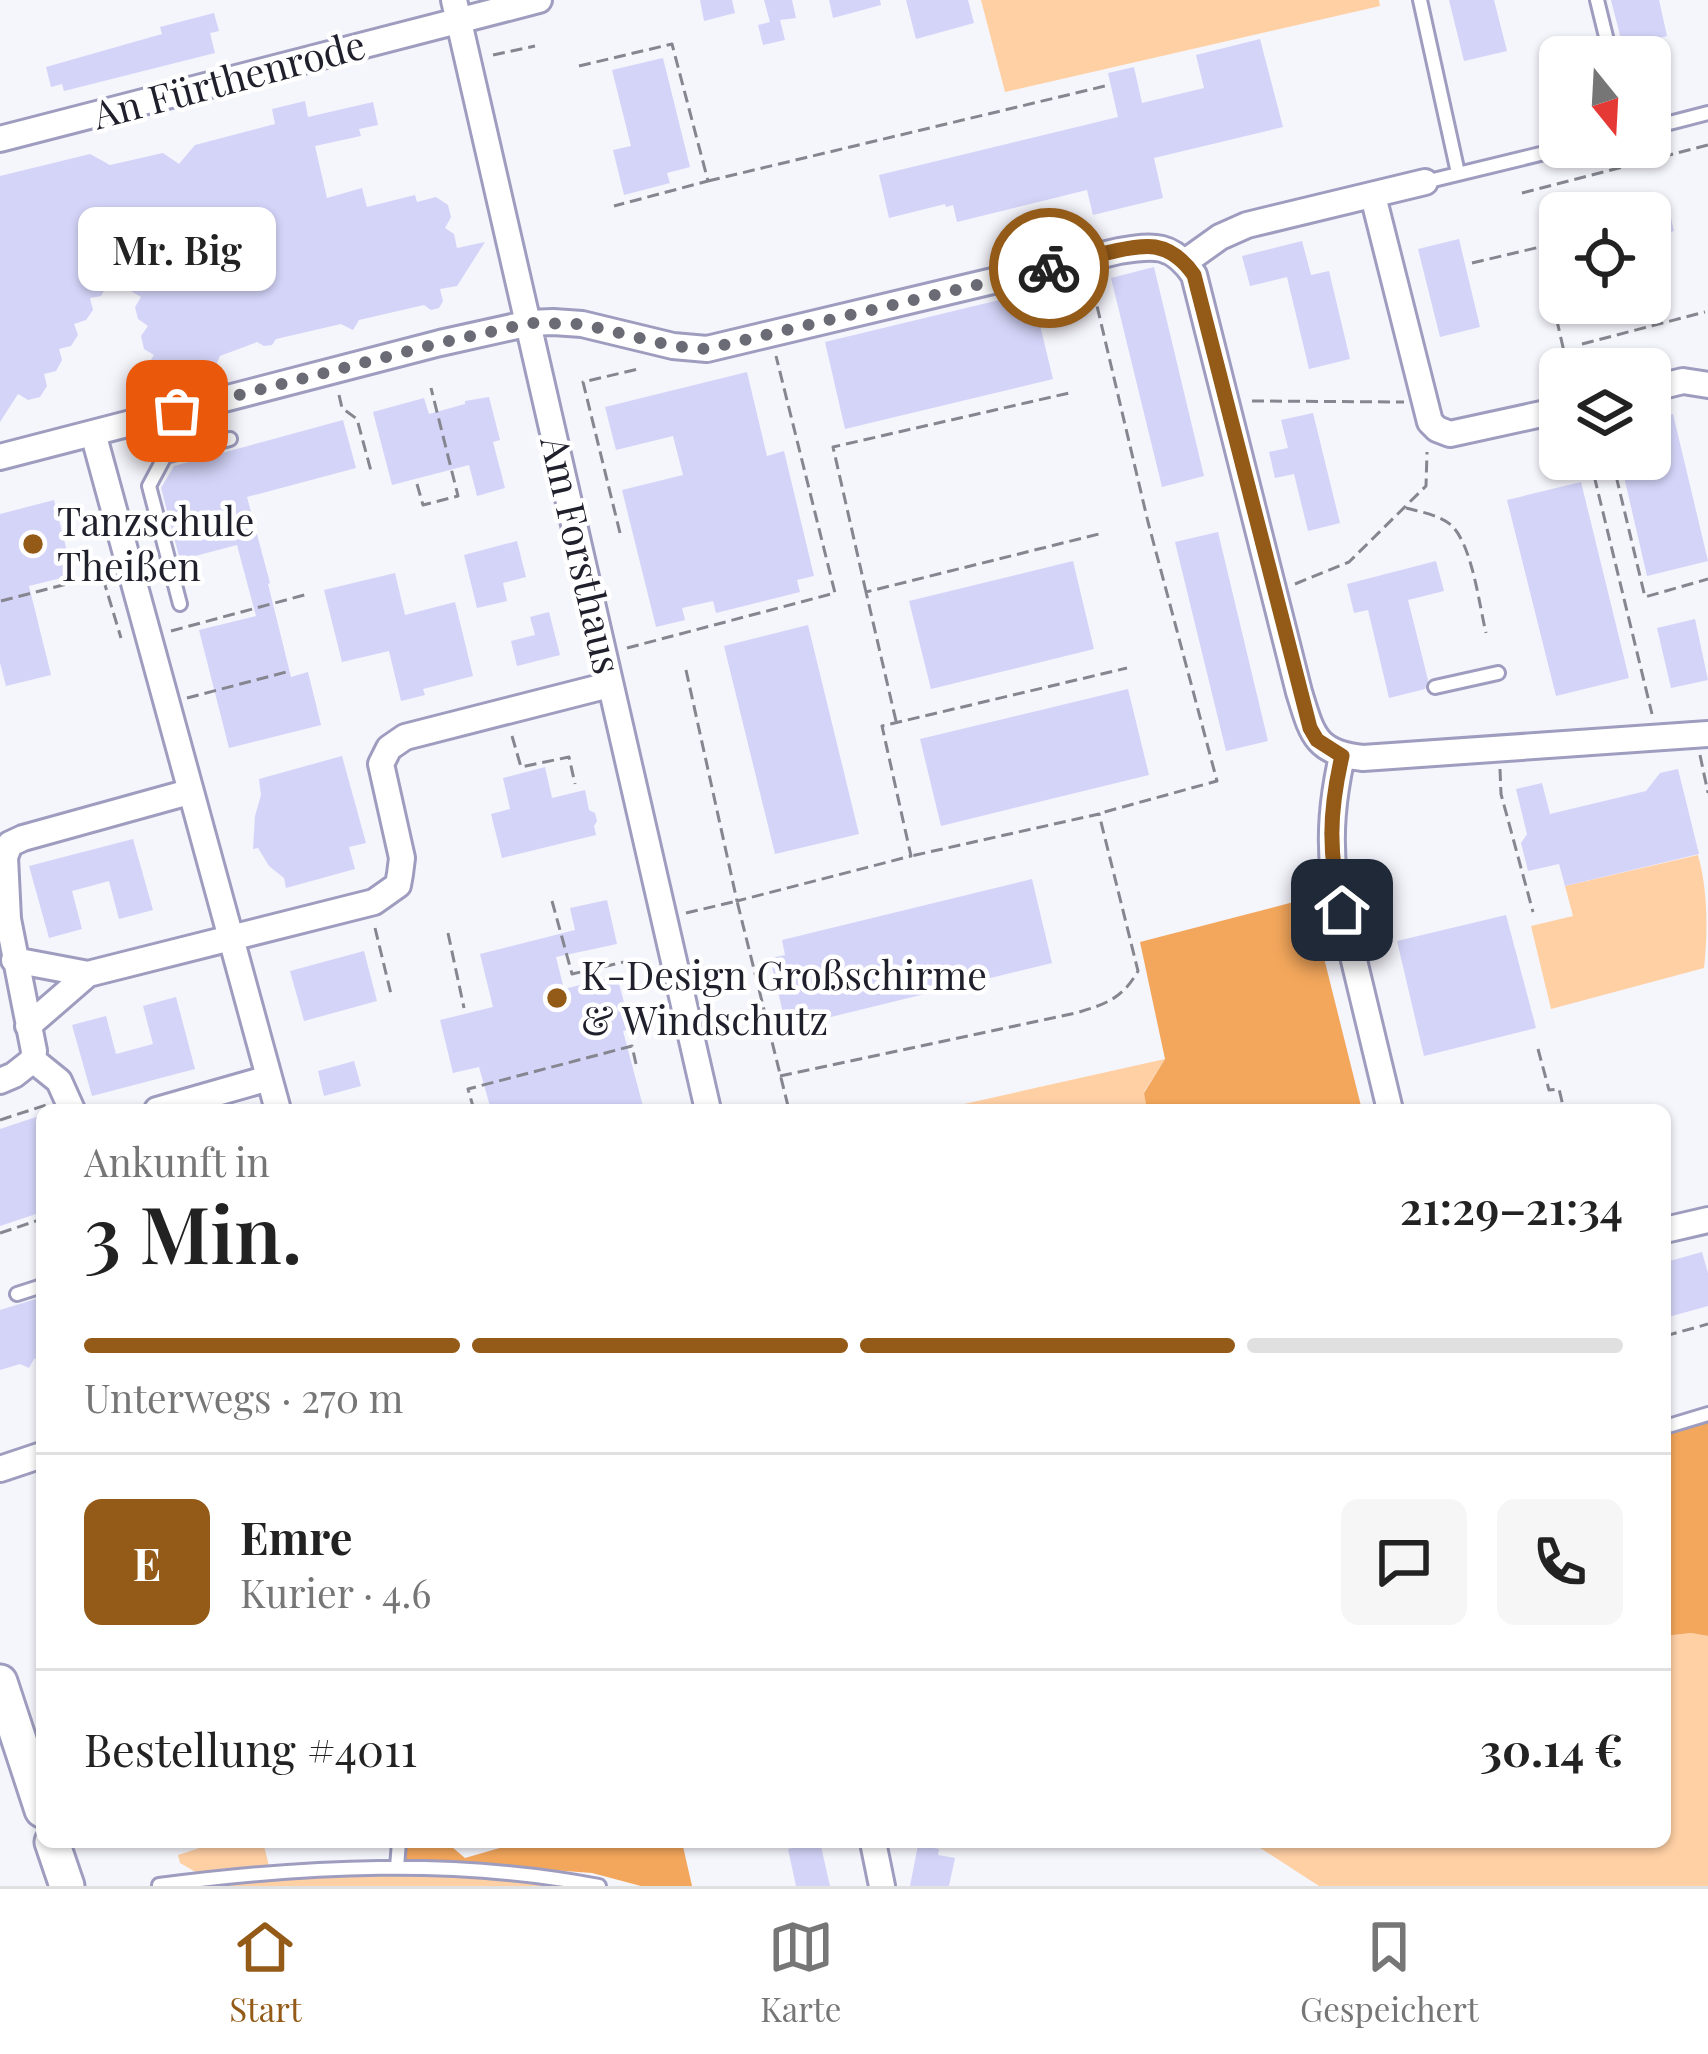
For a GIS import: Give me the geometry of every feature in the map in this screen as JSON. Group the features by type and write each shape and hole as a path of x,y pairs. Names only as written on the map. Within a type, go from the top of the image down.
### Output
{"street":[{"name":"An Fürthenrode","path":"0,140 456,10 539,0"},
{"name":"Am Forsthaus","path":"456,10 707,1104"},
{"path":"1185,262 1247,225 1425,182"},
{"path":"1372,196 1430,422 1450,434 1539,415"},
{"path":"0,457 530,323 582,324 706,349 1152,246 1185,262 1194,275 1273,590 1317,740 1342,756 1363,758 1702,735"},
{"path":"1671,384 1708,385"},
{"path":"93,433 276,1104"},
{"path":"14,960 88,974 369,903 398,884 402,858 381,764 388,748 405,737 609,685"},
{"path":"1342,756 1333,796 1334,877 1389,1104"},
{"path":"33,1060 4,920 5,857 10,844 190,792"},
{"path":"28,1026 88,974"},
{"path":"0,1081 33,1060"},
{"path":"33,1060 59,1081 68,1104"},
{"path":"178,1104 268,1078"},
{"path":"1671,1229 1708,1220"},
{"path":"0,1469 36,1458"},
{"path":"0,1682 36,1792"},
{"path":"54,1848 67,1886"},
{"path":"874,1848 882,1886"}],"lane":[{"path":"1420,0 1458,173"},
{"path":"1597,0 1606,36"},
{"path":"1671,123 1708,113"},
{"path":"1425,182 1539,154"},
{"path":"180,604 149,486 165,456 230,439"},
{"path":"1435,687 1498,673"},
{"path":"17,1294 36,1288"},
{"path":"1671,1425 1708,1414"},
{"path":"397,1867 399,1848"},
{"path":"159,1885 277,1870 397,1867 536,1876 598,1886"}],"path":[{"path":"579,66 672,44 708,181"},
{"path":"468,61 535,46"},
{"path":"614,206 1106,86"},
{"path":"1522,193 1708,145"},
{"path":"1472,262 1540,247 1563,348"},
{"path":"664,918 1099,814 1217,781 1148,522 1093,289"},
{"path":"1582,344 1705,312"},
{"path":"602,655 835,593 770,335"},
{"path":"620,532 583,382 638,369"},
{"path":"333,370 342,408 357,419 370,471"},
{"path":"417,484 423,505 458,496 431,388"},
{"path":"896,723 833,447 1069,392"},
{"path":"1226,401 1424,402"},
{"path":"1273,590 1349,562 1426,486 1427,449 1439,430"},
{"path":"1595,480 1659,739"},
{"path":"1617,480 1645,597 1708,580"},
{"path":"1405,508 1451,525 1464,543 1486,633"},
{"path":"866,592 1099,534"},
{"path":"1,601 103,575 121,638"},
{"path":"148,638 308,593"},
{"path":"911,856 882,726 1127,668"},
{"path":"166,704 290,670"},
{"path":"686,670 788,1104"},
{"path":"506,712 520,767 569,757 575,784"},
{"path":"1702,735 1708,793"},
{"path":"1499,750 1501,794 1532,912"},
{"path":"781,1076 1076,1013 1108,1003 1129,986 1138,971 1099,814"},
{"path":"552,901 572,974 628,961"},
{"path":"369,903 391,994"},
{"path":"448,933 464,1008"},
{"path":"472,1104 468,1090 632,1046 637,1064"},
{"path":"1538,1049 1549,1090 1559,1089 1563,1104"},
{"path":"0,1120 36,1112"},
{"path":"0,1233 36,1221"},
{"path":"1671,1334 1708,1324"}],"shaded area":[{"path":"981,0 1379,0 1380,6 1005,92"},
{"path":"1698,855 1706,912 1704,968 1551,1009 1531,926 1573,916 1565,886"},
{"path":"1309,898 1360,1104 1146,1104 1144,1093 1165,1059 1140,942"},
{"path":"1165,1059 1144,1092 1147,1104 964,1104"},
{"path":"1708,1422 1708,1636 1671,1635 1671,1432"},
{"path":"1671,1635 1708,1636 1708,1886 1319,1886 1260,1848 1671,1848"},
{"path":"200,1848 264,1848 269,1866 201,1875 180,1863 178,1855"},
{"path":"407,1848 453,1848 465,1858 499,1848 683,1848 692,1886 641,1886 592,1873 404,1860"},
{"path":"368,1872 561,1886 188,1886 283,1874"}],"building":[{"path":"700,0 732,0 735,13 704,21"},
{"path":"764,0 792,0 796,18 780,20 785,40 763,45 758,25 770,22"},
{"path":"829,0 880,0 881,5 833,18"},
{"path":"906,0 968,0 974,23 916,39"},
{"path":"1449,0 1494,0 1507,51 1464,61"},
{"path":"1611,0 1659,0 1667,36 1620,36"},
{"path":"214,13 219,31 210,33 215,53 64,91 62,84 51,87 46,67 162,34 160,27"},
{"path":"1260,39 1283,127 1154,158 1163,198 1093,215 1087,190 957,222 953,205 945,204 889,218 879,175 1118,117 1108,73 1134,67 1142,103 1204,88 1196,55"},
{"path":"663,58 690,167 667,173 670,183 624,195 613,150 631,146 612,70"},
{"path":"305,101 308,117 373,102 378,125 359,129 361,136 315,146 327,198 362,188 367,207 415,195 417,202 436,197 448,205 451,217 445,228 454,234 457,248 485,242 457,286 440,289 443,301 439,308 424,305 359,320 353,330 341,324 276,339 272,345 257,342 220,356 213,372 162,384 143,372 154,355 144,349 141,336 148,326 138,319 135,307 141,297 131,291 123,258 101,296 90,298 93,310 86,320 74,324 78,335 71,346 59,349 62,360 56,371 44,374 47,386 40,397 28,400 18,394 0,422 0,176 90,154 110,165 163,153 179,164 195,145 275,124 272,109"},
{"path":"1459,239 1480,327 1440,337 1418,249"},
{"path":"1302,241 1311,275 1329,271 1350,359 1309,369 1287,277 1250,286 1242,256"},
{"path":"1154,267 1204,476 1162,487 1111,278"},
{"path":"1032,292 1053,379 845,429 825,342"},
{"path":"747,372 767,456 784,451 814,576 797,580 800,592 716,613 713,601 682,608 685,620 656,627 622,490 683,475 673,436 616,450 605,407"},
{"path":"489,397 500,440 493,442 505,488 477,496 469,465 392,485 373,412 424,398 429,414"},
{"path":"1313,413 1340,523 1308,531 1294,474 1275,478 1269,452 1288,448 1281,420"},
{"path":"1671,415 1708,561 1647,576 1625,480 1671,480"},
{"path":"343,420 356,468 247,497 291,677 308,672 321,725 229,748 199,630 256,616 237,545 180,560 161,488 174,466"},
{"path":"1581,482 1629,678 1556,696 1507,500"},
{"path":"54,500 73,575 29,586 51,675 6,686 0,663 0,514"},
{"path":"1218,532 1268,741 1226,751 1175,542"},
{"path":"517,541 526,577 503,583 507,601 477,608 464,555"},
{"path":"1073,561 1094,649 931,689 909,601"},
{"path":"1436,561 1444,591 1408,600 1428,680 1425,689 1389,698 1368,610 1354,613 1347,584"},
{"path":"395,573 405,615 455,602 473,676 423,689 425,695 401,701 389,651 342,662 324,590"},
{"path":"549,612 560,655 517,666 511,641 535,635 530,617"},
{"path":"1695,619 1708,680 1671,688 1657,628"},
{"path":"808,625 859,834 775,854 724,646"},
{"path":"1128,689 1149,775 941,826 920,739"},
{"path":"342,756 366,843 349,847 355,869 286,888 284,878 258,848 253,849 259,779"},
{"path":"545,767 552,798 585,790 597,821 596,835 502,858 491,814 510,809 503,778"},
{"path":"1678,769 1699,854 1565,886 1559,864 1528,871 1521,843 1527,834 1516,789 1542,783 1550,814 1646,791 1660,773"},
{"path":"133,839 153,910 119,919 109,881 72,891 82,929 49,938 29,866"},
{"path":"1032,879 1052,963 802,1024 798,1009 783,1013 770,958 785,955 782,940"},
{"path":"607,900 617,944 556,957 564,989 617,976 631,1029 623,1031 642,1104 489,1104 479,1067 453,1073 440,1020 493,1007 480,954 575,930 570,908"},
{"path":"1506,915 1536,1028 1424,1056 1397,941"},
{"path":"364,951 377,1001 304,1021 290,971"},
{"path":"176,997 195,1069 92,1096 72,1025 106,1016 116,1054 153,1044 143,1006"},
{"path":"354,1061 361,1086 324,1096 318,1071"},
{"path":"36,1117 36,1214 0,1226 0,1129"},
{"path":"1702,1252 1708,1273 1708,1306 1671,1316 1671,1261"},
{"path":"36,1299 36,1358 29,1368 20,1364 0,1370 0,1310"},
{"path":"821,1848 830,1886 796,1886 788,1849"},
{"path":"917,1848 939,1849 938,1855 955,1858 949,1886 910,1886"}],"way so far":[{"path":"177,411 530,323 582,324 706,349 1049,268"}],"place":[{"name":"Mr. Big","path":"177,411"},
{"name":"Tanzschule Theißen","path":"33,544"},
{"name":"K-Design Großschirme & Windschutz","path":"557,998"}],"route":[{"path":"1049,268 1152,246 1185,262 1194,275 1310,728 1317,740 1342,756 1330,842 1342,910"}]}
